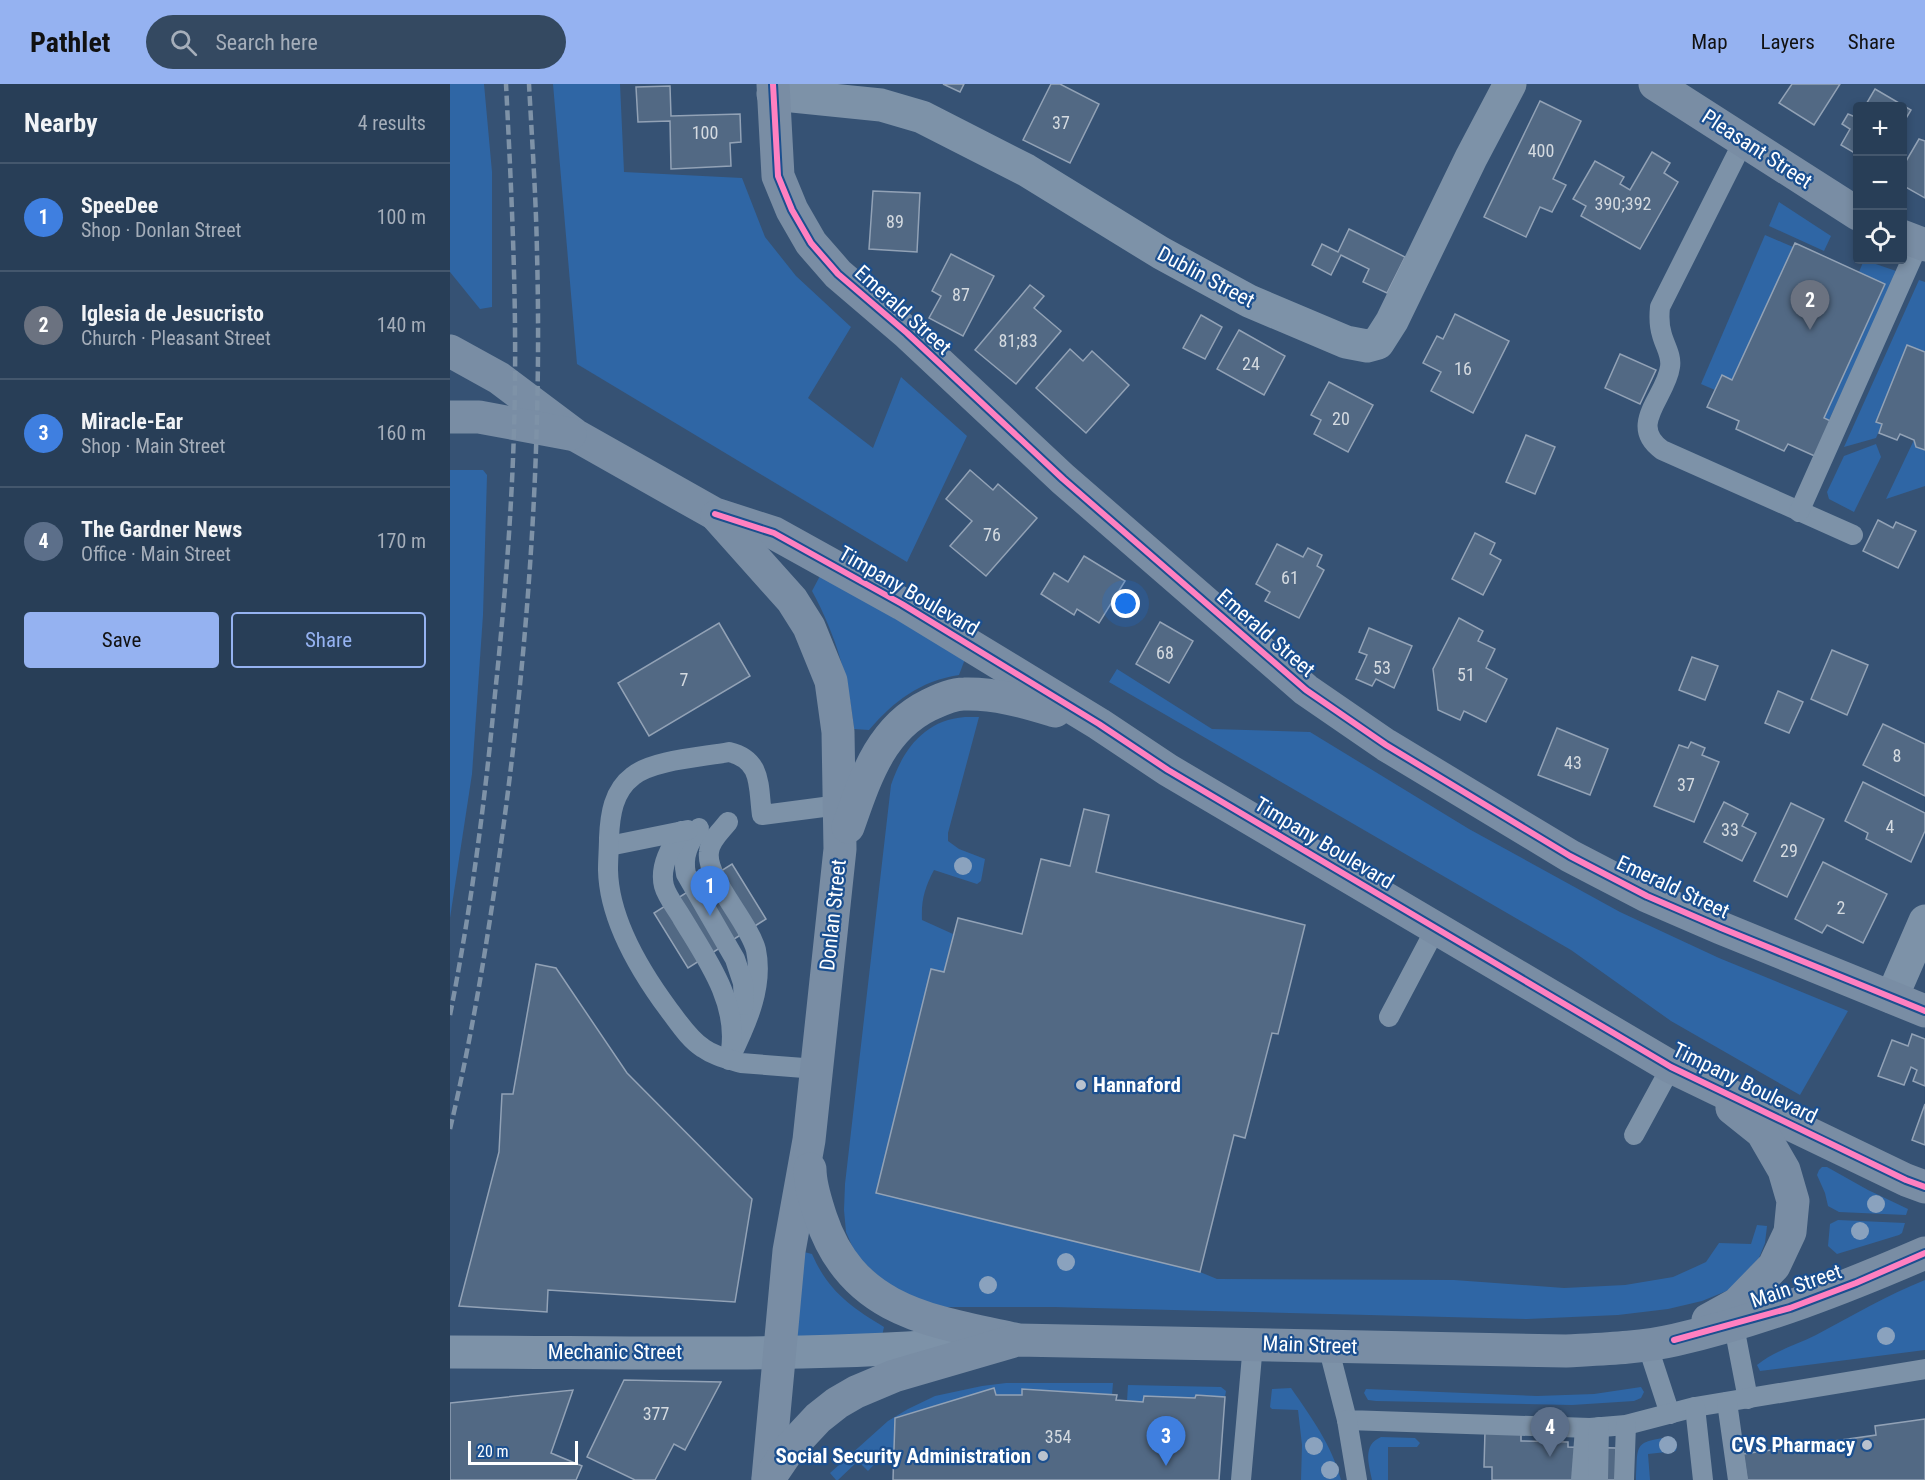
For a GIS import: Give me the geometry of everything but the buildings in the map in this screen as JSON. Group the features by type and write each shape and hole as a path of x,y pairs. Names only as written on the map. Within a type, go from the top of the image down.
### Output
{"main road":[{"name":"Pleasant Street","path":"1655,84 1853,211"},
{"name":"Emerald Street","path":"773,89 778,176 792,210 811,243 838,274 907,333 1063,479 1306,690 1386,745 1570,856 1647,896 1925,1011"},
{"name":"Timpany Boulevard","path":"450,351 499,378 574,435 715,514 774,533 902,604 1099,724 1168,770 1671,1067 1925,1187"},
{"name":"Timpany Boulevard","path":"450,417 479,417 574,435"},
{"name":"Donlan Street","path":"715,514 792,600 817,643 828,672 838,732 840,849 809,1140 789,1251 780,1352"},
{"path":"840,849 863,784 880,749 892,732 911,714 936,702 963,694 1010,698 1099,724"},
{"name":"Main Street","path":"1671,1067 1719,1097 1762,1132 1784,1170 1793,1201 1790,1232 1774,1266 1737,1304 1732,1316"},
{"path":"809,1140 810,1178 816,1201 826,1232 852,1275 877,1295 917,1316 1017,1340"},
{"name":"Main Street","path":"768,1480 789,1449 819,1418 837,1403 856,1392 894,1376 1017,1340 1566,1351 1660,1342 1732,1316 1790,1308 1925,1253"},
{"name":"Main Street","path":"768,1480 780,1352"}],"street":[{"name":"Dublin Street","path":"773,89 881,105 922,117 1026,170 1161,253 1249,301 1346,342 1367,346 1378,343 1392,321 1471,158 1510,84"},
{"path":"1892,997 1925,921"},
{"name":"Main Street","path":"780,1352 902,1350 1017,1340"},
{"name":"Mechanic Street","path":"450,1352 780,1352"}],"lane":[{"path":"1744,140 1660,307 1659,323 1670,356 1670,367 1647,425 1647,436 1662,450 1853,535"},
{"path":"1799,512 1916,242"},
{"path":"762,815 757,774 751,763 742,755 729,752 650,766 632,776 617,795 610,815 608,872 614,905 627,942 657,994 684,1029 702,1047 741,1063 817,1069"},
{"path":"609,846 762,815 840,805"},
{"path":"728,822 713,839 708,853 711,866 748,930 756,950 757,965 755,990 748,1019 729,1060"},
{"path":"690,830 671,846 665,863 664,888 723,991 730,1011 732,1042 729,1060"},
{"path":"1389,1017 1436,928"},
{"path":"1634,1135 1671,1067"},
{"path":"1732,1316 1748,1399"},
{"path":"1660,1342 1670,1414"},
{"path":"1241,1480 1253,1344"},
{"path":"1328,1346 1347,1420 1357,1480"},
{"path":"1347,1420 1592,1428 1626,1425 1695,1407 1925,1369"},
{"path":"1727,1402 1738,1480"},
{"path":"1695,1407 1703,1480"},
{"path":"1624,1480 1626,1425"},
{"path":"1581,1480 1592,1428"},
{"path":"1592,1428 1598,1480"}],"shaded area":[{"path":"450,84 484,84 492,172 492,307 480,309 450,272"},
{"path":"553,84 620,84 624,172 742,178 765,237 796,276 851,327 808,398 873,448 901,377 967,436 907,562 577,364"},
{"path":"1779,202 1831,236 1824,251 1769,226"},
{"path":"1765,235 1793,247 1732,380 1715,390 1701,384"},
{"path":"1862,264 1876,264 1899,272 1829,420 1824,418 1885,285 1859,272"},
{"path":"1919,280 1925,282 1925,352 1876,422 1882,424 1876,438 1844,447"},
{"path":"1914,440 1916,447 1925,450 1925,486 1886,499"},
{"path":"1876,444 1881,457 1854,512 1829,499 1827,492 1844,456"},
{"path":"450,470 483,470 487,475 483,615 472,774 450,918"},
{"path":"821,574 965,659 959,675 920,687 898,701 869,730 854,729 849,693 835,641 812,591"},
{"path":"1117,669 1212,729 1310,732 1469,829 1620,912 1719,958 1848,1011 1800,1095 1671,1021 1571,950 1109,682"},
{"path":"965,717 979,717 948,833 948,841 959,849 985,859 981,881 977,884 934,870 926,888 922,920 953,934 944,972 877,1193 1200,1272 1217,1279 1454,1280 1564,1288 1625,1285 1673,1277 1706,1262 1719,1243 1751,1244 1757,1225 1767,1226 1765,1243 1759,1258 1729,1290 1702,1301 1668,1309 1618,1315 1527,1319 1054,1307 932,1307 897,1294 856,1255 846,1232 844,1210 845,1184 891,785 902,760 917,739 938,724"},
{"path":"1822,1167 1827,1167 1908,1209 1906,1215 1839,1212 1828,1206 1817,1175"},
{"path":"1838,1220 1905,1223 1899,1235 1837,1254 1828,1246 1830,1224"},
{"path":"804,1252 812,1254 825,1278 842,1297 884,1327 882,1336 797,1337"},
{"path":"1925,1280 1925,1350 1760,1371 1757,1365 1785,1348 1816,1335 1897,1292"},
{"path":"1006,1383 1113,1383 1112,1395 1022,1390 1022,1395 996,1395 993,1388 895,1418 894,1453 886,1452 868,1471 858,1461 838,1480 830,1473 888,1421 908,1409 935,1396"},
{"path":"1128,1385 1221,1387 1226,1391 1225,1397 1144,1396 1143,1402 1127,1401"},
{"path":"1641,1387 1644,1392 1641,1398 1634,1401 1572,1405 1376,1401 1368,1400 1364,1393 1366,1389 1537,1396 1594,1394"},
{"path":"1291,1388 1326,1443 1341,1480 1301,1480 1302,1445 1298,1410 1270,1407 1272,1389"},
{"path":"1381,1437 1415,1438 1420,1443 1417,1447 1388,1447 1388,1480 1372,1480 1369,1450 1375,1440"},
{"path":"1671,1437 1677,1445 1676,1451 1648,1454 1650,1480 1636,1480 1640,1447 1650,1441"}],"railway":[{"path":"450,1015 471,895 487,774 509,537 514,419 515,306 506,84"},
{"path":"450,1129 474,1015 493,899 513,751 527,609 535,467 538,324 536,211 529,84"}],"cycle path":[{"path":"773,84 778,176 792,210 811,243 838,274 907,333 1063,479 1306,690 1386,745 1570,856 1647,896 1925,1011"},
{"path":"715,514 774,533 902,604 1099,724 1168,770 1671,1067 1925,1187"},
{"path":"1674,1340 1790,1308 1925,1253"}],"place":[{"name":"Iglesia de Jesucristo","path":"1810,330"},
{"name":"SpeeDee","path":"710,916"},
{"name":"Hannaford","path":"1081,1085"},
{"name":"CVS Pharmacy","path":"1867,1445"},
{"name":"Social Security Administration","path":"1043,1456"},
{"name":"The Gardner News","path":"1550,1457"},
{"name":"Miracle-Ear","path":"1166,1466"}]}
